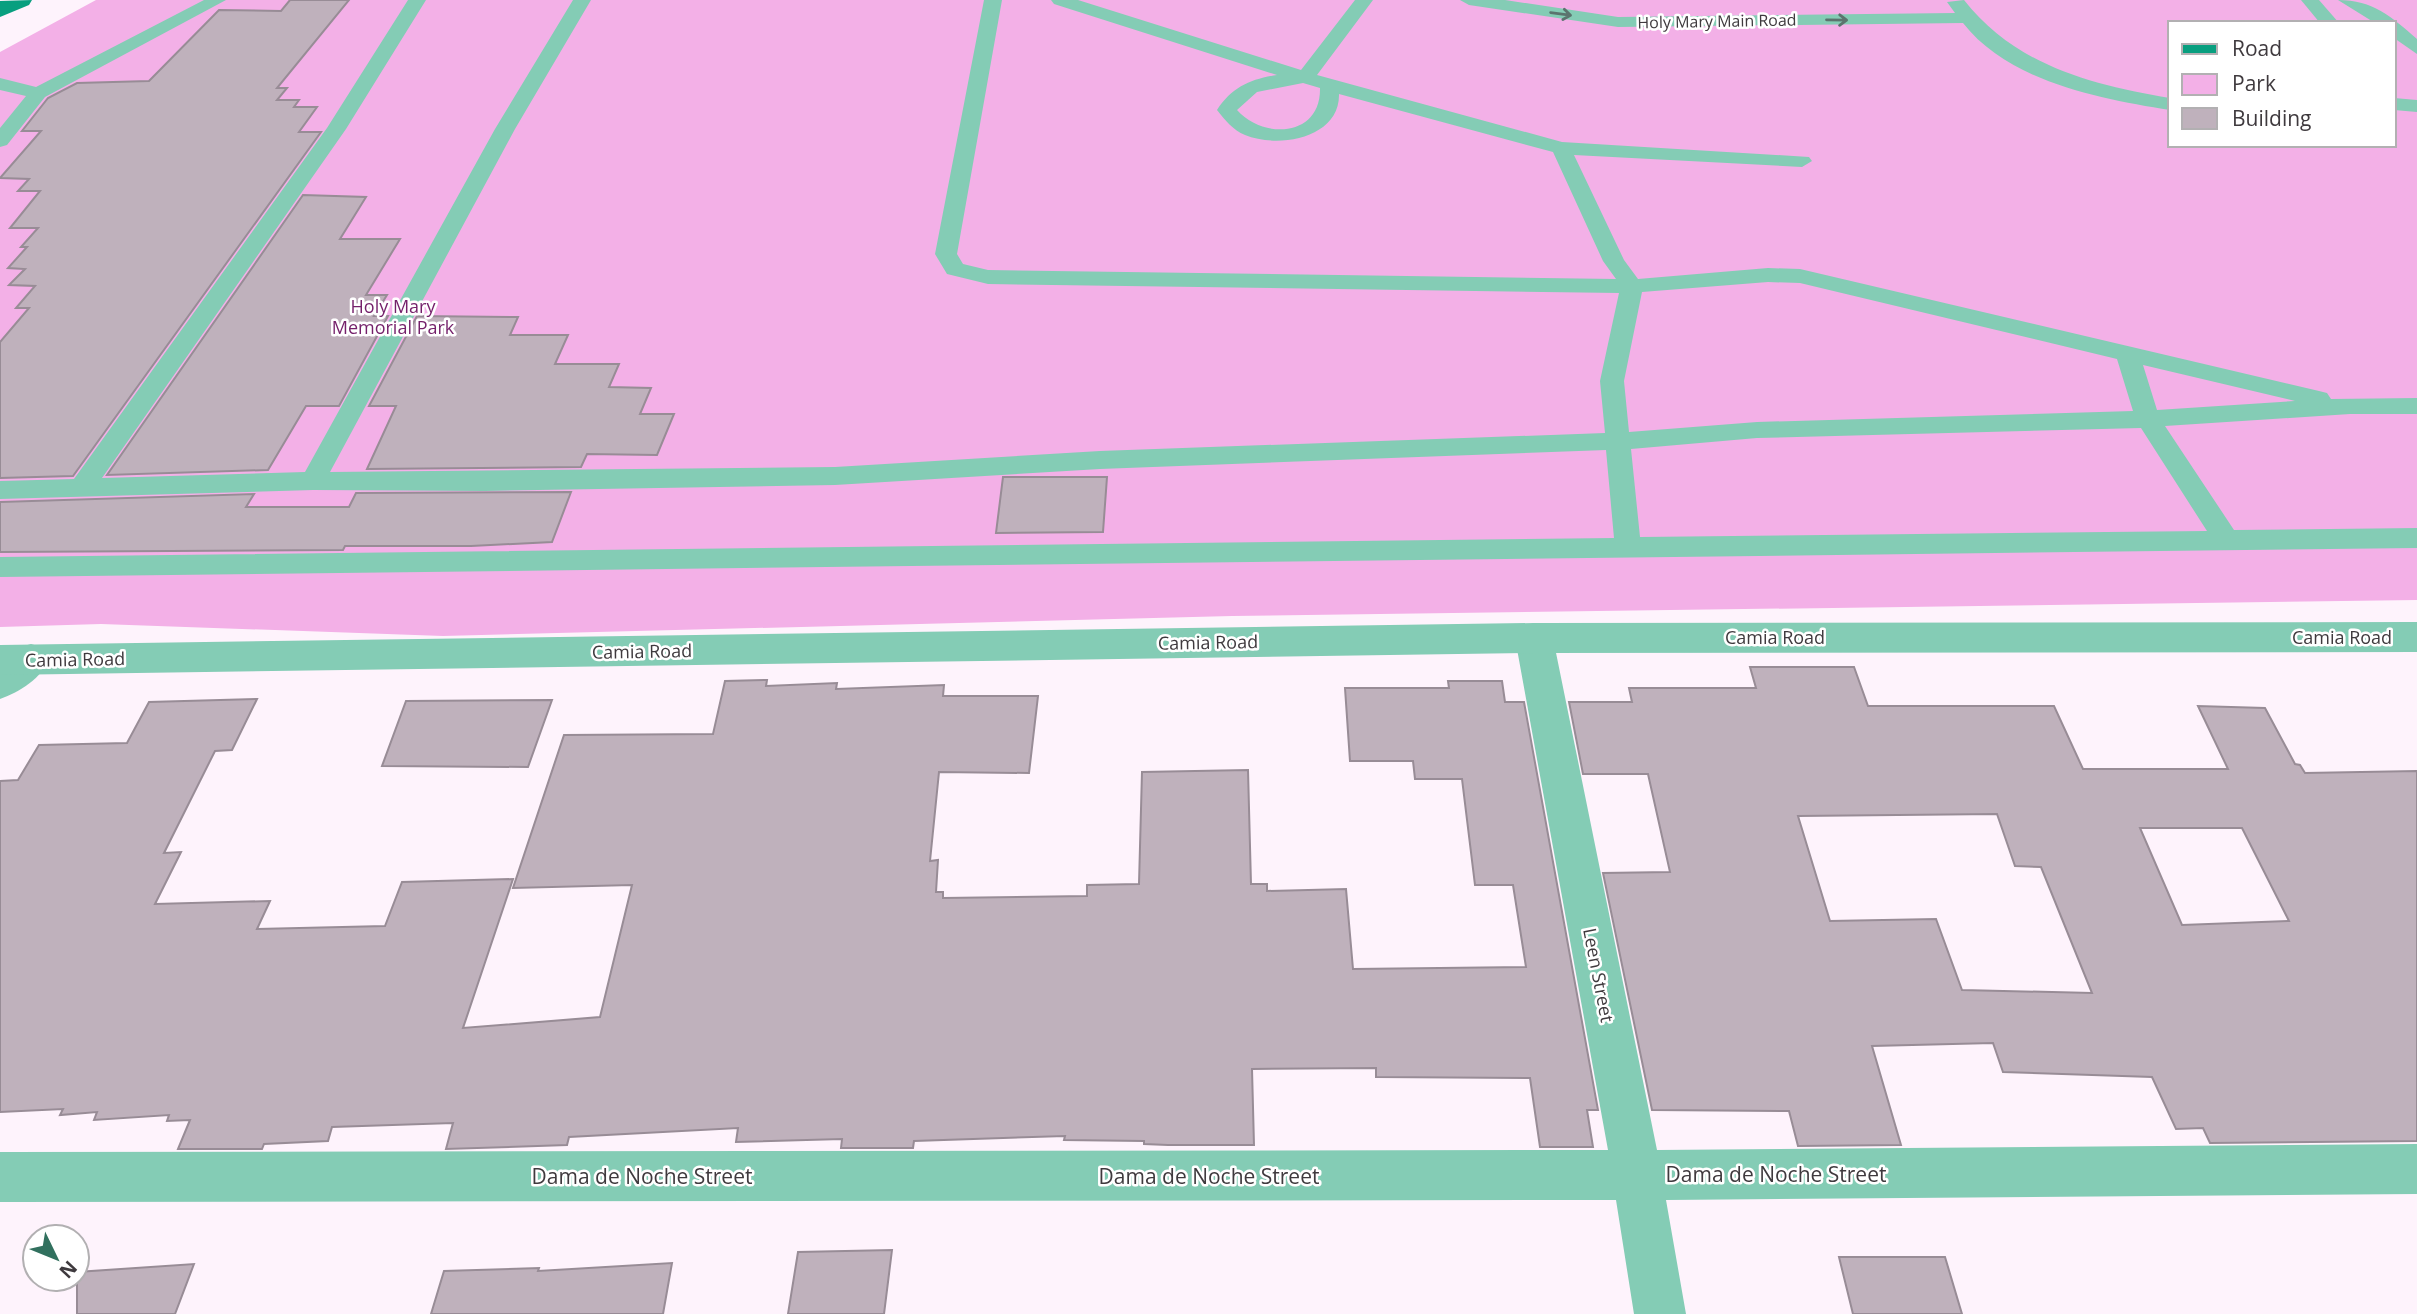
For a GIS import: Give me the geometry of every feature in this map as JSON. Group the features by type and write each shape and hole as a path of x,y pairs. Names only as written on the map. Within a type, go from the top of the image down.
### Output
{"main road":[{"path":"0,10 20,0"}],"street":[{"name":"Camia Road","path":"15,660 1534,638 2417,637"},
{"name":"Leen Street","path":"1534,638 1637,1175 1660,1314"},
{"path":"0,683 15,660"},
{"name":"Dama de Noche Street","path":"0,1177 1637,1175 2417,1170"}],"lane":[{"path":"0,141 38,93 217,0"},
{"path":"80,489 336,129 417,0"},
{"path":"313,481 505,129 582,0"},
{"path":"993,0 946,254 955,270 988,277 1632,286 1768,275 1800,276 2128,356 2350,406"},
{"path":"1060,0 1329,85 1561,148 1802,161"},
{"path":"1329,85 1328,108 1318,121 1295,133 1271,136 1254,132 1237,122 1227,110 1232,99 1247,89 1272,81 1306,77 1364,0"},
{"name":"Holy Mary Main Road","path":"1469,0 1618,22 1966,18"},
{"name":"Holy Mary Main Road","path":"1569,0 1609,7 1763,2"},
{"path":"1955,0 1966,18 1993,42 2032,65 2080,84 2168,104"},
{"path":"2310,0 2328,21"},
{"path":"2347,0 2387,21"},
{"path":"2396,30 2417,48"},
{"path":"0,84 38,93"},
{"path":"2396,104 2417,106"},
{"path":"1561,148 1614,261 1632,286 1612,381 1628,547"},
{"path":"2128,356 2148,419 2226,540"},
{"path":"0,490 313,481 485,482 835,476 1100,460 1619,441 1757,430 2148,419 2350,406 2417,406"},
{"path":"0,567 2417,538"}],"green space":[{"name":"Holy Mary Memorial Park","path":"96,0 2417,0 2417,600 1232,616 443,636 101,624 0,627 0,52"}],"building":[{"path":"290,0 349,0 277,88 287,88 277,100 299,100 294,107 317,107 299,132 321,132 73,476 0,478 0,342 29,308 16,308 35,286 9,285 25,269 8,268 27,247 21,247 38,228 10,228 40,191 18,191 29,179 0,178 41,131 22,131 48,98 77,83 149,81 219,10 281,11"},
{"path":"303,195 366,197 340,239 400,239 366,295 387,295 374,316 388,316 339,406 306,406 268,470 107,475"},
{"path":"417,316 518,317 510,335 568,335 555,364 619,364 609,387 651,388 640,414 674,414 657,455 587,454 581,467 367,469 396,406 369,406"},
{"path":"1003,477 1107,477 1103,532 996,533"},
{"path":"571,492 552,542 471,546 345,546 343,550 0,552 0,502 254,494 246,507 349,507 356,493"},
{"path":"1750,667 1854,667 1868,706 2054,706 2083,769 2228,769 2198,706 2265,708 2295,764 2300,765 2305,773 2417,771 2417,1141 2210,1143 2203,1128 2176,1129 2152,1077 2003,1072 1993,1043 1872,1046 1901,1145 1798,1146 1789,1111 1652,1110 1603,873 1670,872 1648,774 1583,774 1569,702 1632,702 1629,688 1756,688","holes":["1997,814 2015,866 2041,867 2092,993 1962,990 1936,919 1830,921 1798,816","2140,828 2242,828 2289,921 2182,925"]},
{"path":"767,680 766,686 837,683 836,689 944,685 943,696 1038,696 1029,773 939,772 930,861 938,860 936,892 943,892 943,898 1087,896 1087,885 1139,884 1142,772 1248,770 1251,884 1267,884 1267,891 1346,889 1353,969 1526,967 1513,885 1475,885 1462,779 1415,779 1413,761 1350,761 1345,688 1449,688 1448,681 1502,681 1505,702 1524,702 1598,1110 1587,1110 1593,1147 1540,1147 1530,1078 1376,1077 1376,1068 1252,1069 1254,1145 1144,1144 1144,1141 1064,1140 1065,1136 914,1141 913,1148 841,1148 842,1139 736,1142 738,1128 569,1137 567,1145 446,1149 453,1123 332,1127 328,1141 264,1144 262,1149 178,1149 190,1120 167,1121 169,1115 94,1120 97,1112 60,1115 63,1109 0,1112 0,781 18,780 39,745 127,743 149,702 257,699 232,750 215,751 164,853 181,852 155,904 270,901 257,929 385,926 402,882 513,879 463,1028 600,1017 632,885 513,888 564,735 713,734 725,681"},
{"path":"552,700 528,767 382,766 406,701"},
{"path":"892,1250 884,1314 788,1314 798,1252"},
{"path":"1839,1257 1945,1257 1962,1314 1853,1314"},
{"path":"672,1263 663,1314 431,1314 444,1271 539,1268 538,1271"},
{"path":"194,1264 175,1314 77,1314 77,1293 91,1293 91,1271"}]}
